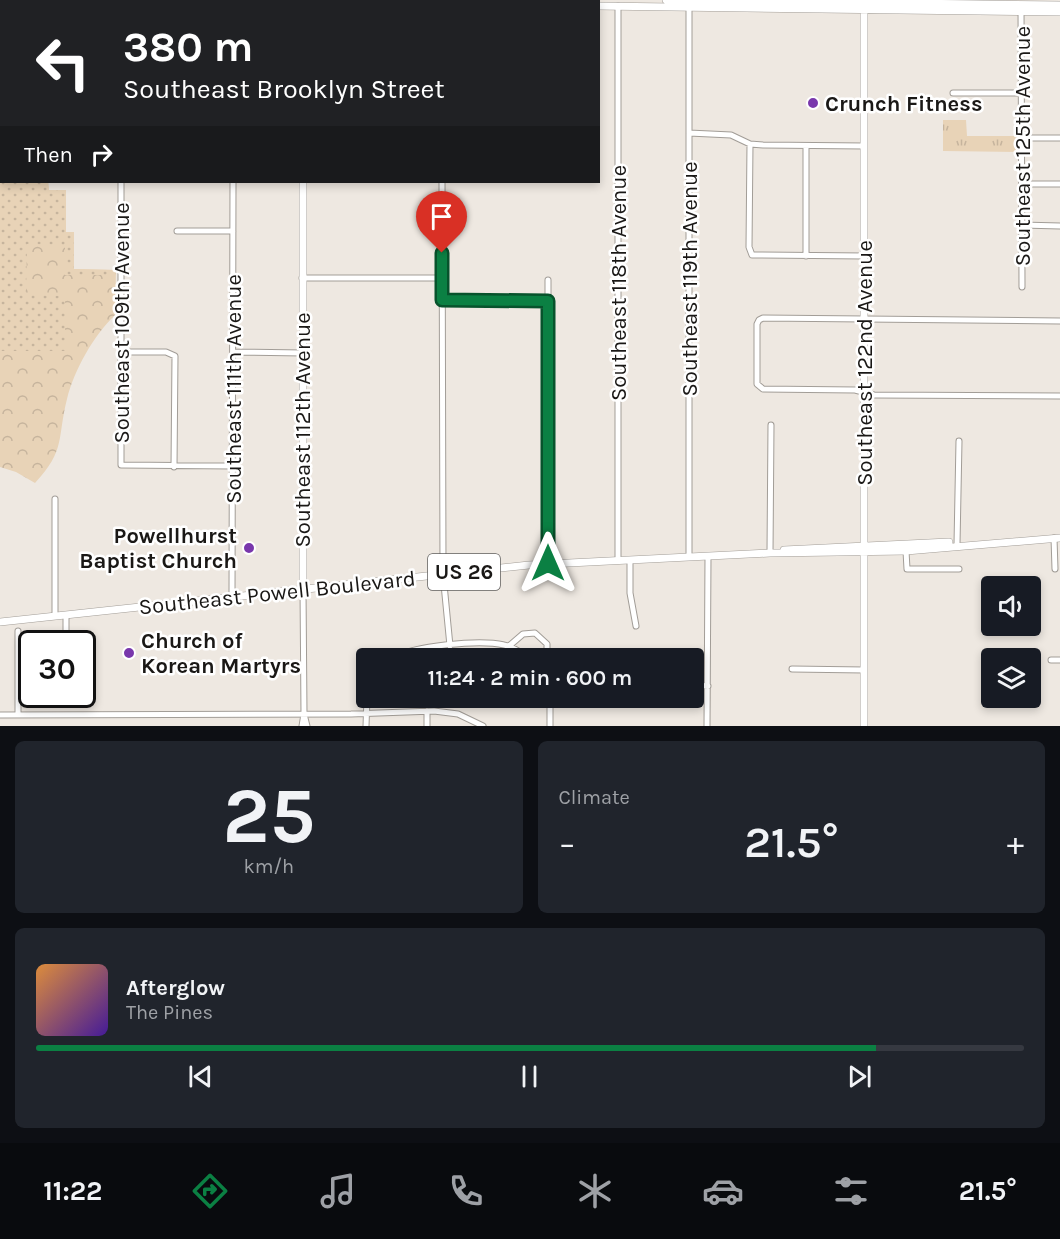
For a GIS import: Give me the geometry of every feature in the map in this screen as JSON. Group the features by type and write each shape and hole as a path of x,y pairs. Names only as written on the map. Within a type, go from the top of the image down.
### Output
{"main road":[{"path":"142,0 154,0"},
{"path":"666,0 688,4"},
{"path":"646,7 666,4 671,0"},
{"path":"967,12 975,3"},
{"path":"600,6 975,3 1060,12"},
{"path":"864,5 967,12 1060,5"},
{"name":"Southeast 122nd Avenue","path":"864,5 864,726"},
{"name":"Southeast 112th Avenue","path":"303,183 303,589"},
{"name":"Southeast Powell Boulevard","path":"0,622 548,563 864,550 1057,538"},
{"name":"Southeast Powell Boulevard","path":"864,550 906,551 957,544"}],"street":[{"name":"Southeast 119th Avenue","path":"688,4 689,557"},
{"name":"Southeast 118th Avenue","path":"618,6 618,560"},
{"name":"Southeast 125th Avenue","path":"1021,8 1022,286"},
{"path":"953,93 1022,93"},
{"path":"689,133 731,135 750,144 864,146"},
{"path":"1022,138 1060,138"},
{"path":"750,144 749,247 752,255 864,256"},
{"path":"806,146 806,255"},
{"name":"Southeast 109th Avenue","path":"121,183 121,465 174,467"},
{"name":"Southeast 111th Avenue","path":"232,597 233,183"},
{"path":"442,183 443,574 450,646"},
{"path":"1022,184 1060,184"},
{"path":"1022,225 1060,226"},
{"path":"177,231 233,231"},
{"path":"303,278 442,278"},
{"path":"548,280 548,563"},
{"path":"442,300 548,301"},
{"path":"1060,321 759,320 759,387 874,394 1060,396"},
{"path":"121,352 174,354 174,467 232,466"},
{"path":"233,352 303,353"},
{"path":"770,553 771,425"},
{"path":"957,544 958,441"},
{"path":"55,499 55,616"},
{"path":"1055,568 1057,538"},
{"path":"906,551 907,569 959,569"},
{"path":"707,726 708,557"},
{"path":"630,560 630,593 636,626"},
{"name":"Southeast 112th Avenue","path":"302,726 304,714 303,589"},
{"path":"66,615 66,630"},
{"path":"509,646 523,634 535,633 547,644 547,648"},
{"path":"434,648 492,643 512,648"},
{"path":"1051,660 1060,660"},
{"path":"792,669 864,670"},
{"path":"18,708 18,715"},
{"path":"366,726 367,708"},
{"path":"550,708 550,726"},
{"path":"0,715 367,714 427,711 458,714 483,726"},
{"path":"427,711 427,726"},
{"name":"Southeast 112th Avenue","path":"304,714 307,726"}],"green space":[{"path":"943,120 966,120 967,136 1017,136 1017,152 943,151"},
{"path":"0,183 48,183 49,190 66,190 66,232 74,232 74,269 116,270 115,315 92,343 80,365 67,399 59,443 45,472 35,483 16,472 0,467"},
{"path":"0,183 48,183 49,190 66,190 66,232 74,232 74,269 116,270 116,275 65,275 65,245 27,244 26,295 65,296 65,351 0,351"}],"place":[{"name":"Crunch Fitness","path":"813,103"},
{"name":"Powellhurst Baptist Church","path":"249,548"},
{"name":"Church of Korean Martyrs","path":"129,653"}],"route":[{"path":"442,253 442,300 548,301 548,563"}]}
